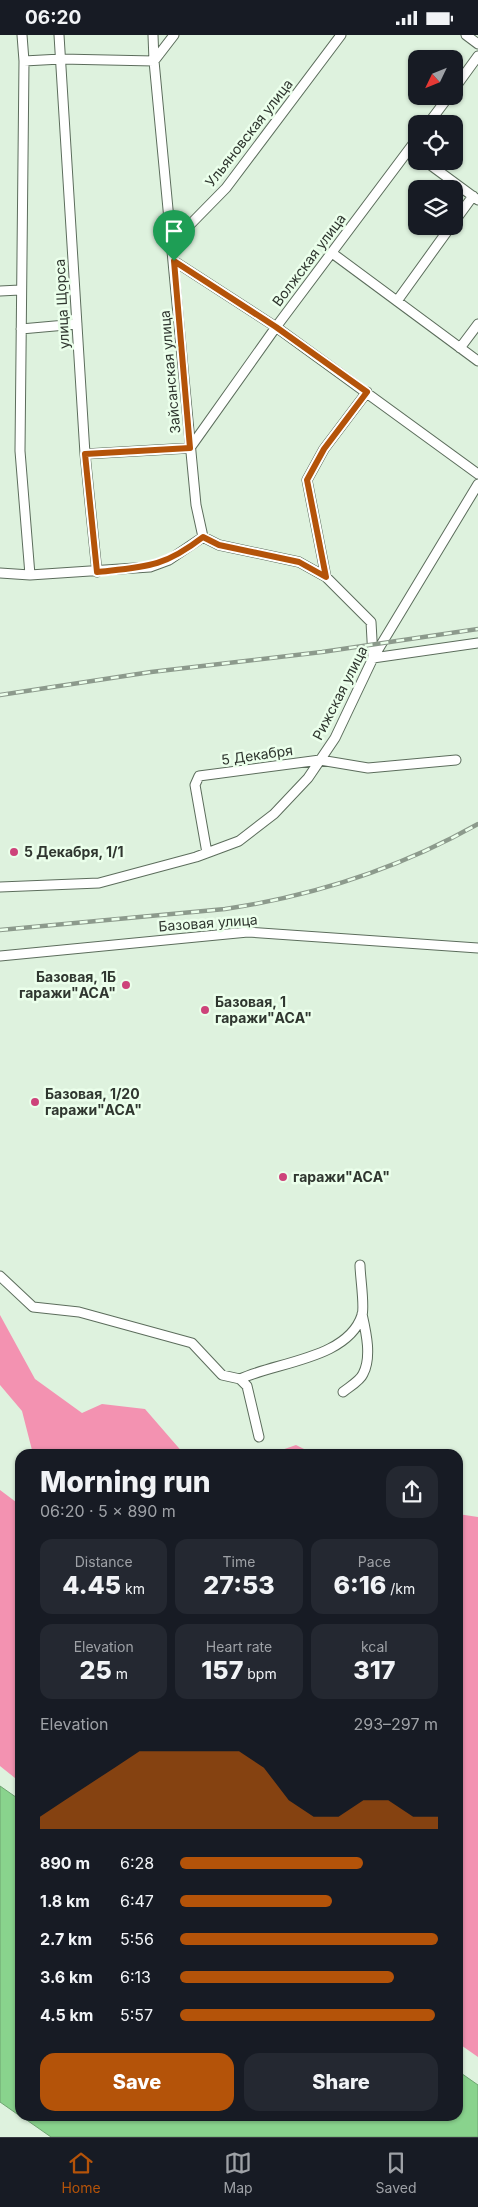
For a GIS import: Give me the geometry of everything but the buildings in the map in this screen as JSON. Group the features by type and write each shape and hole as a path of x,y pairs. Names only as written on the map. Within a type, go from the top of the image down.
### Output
{"street":[{"path":"22,35 24,61 20,290 20,451 30,575"},
{"name":"улица Щорса","path":"59,35 85,454 97,572"},
{"name":"Зайсанская улица","path":"153,35 190,448 196,505 203,537"},
{"path":"24,61 61,59 154,61 174,35"},
{"name":"Ульяновская улица","path":"172,243 226,188 341,35"},
{"path":"466,35 478,44"},
{"path":"463,77 478,57"},
{"name":"Волжская улица","path":"190,448 276,327 408,158"},
{"path":"437,170 475,198 463,212"},
{"path":"397,301 445,235"},
{"path":"332,253 478,361"},
{"path":"174,261 276,327 478,473"},
{"path":"0,291 20,290"},
{"path":"21,329 77,324"},
{"path":"460,347 478,324"},
{"path":"326,577 307,480 324,449 367,392"},
{"path":"85,454 190,448"},
{"name":"Рижская улица","path":"0,887 99,883 207,853 239,841 274,813 308,778 335,738 373,658 478,485"},
{"path":"0,573 30,575 150,567 169,560 203,537 219,545 299,562 326,577 371,622 373,658 478,643"},
{"name":"5 Декабря","path":"207,853 195,785 199,777 320,760 368,768 456,760"},
{"name":"Базовая улица","path":"0,956 248,932 478,948"},
{"path":"343,1392 363,1375 367,1355 366,1333 362,1314 360,1265"},
{"path":"0,1276 33,1307 79,1312 192,1343 222,1375 240,1379 247,1386 259,1437"},
{"path":"240,1379 252,1373 315,1355 338,1345 352,1332 362,1314"}],"shaded area":[{"path":"0,1315 35,1379 82,1413 102,1404 145,1409 180,1449 32,1449 22,1411 0,1385"},
{"path":"296,1445 304,1449 284,1449"},
{"path":"0,1490 15,1501 15,1778 0,1766"},
{"path":"463,1515 478,1517 478,2057 463,2046"},
{"path":"0,1786 15,1796 15,2112 0,2102"},
{"path":"463,2074 478,2085 478,2137 51,2137 28,2121 463,2121"}],"railway":[{"path":"0,695 151,672 322,652 478,629"},
{"path":"0,930 225,909 291,896 323,888 387,867 448,840 478,824"}],"place":[{"name":"5 Декабря, 1/1","path":"14,852"},
{"name":"Базовая, 1Б гаражи\"ACА\"","path":"126,985"},
{"name":"Базовая, 1 гаражи\"ACА\"","path":"205,1010"},
{"name":"Базовая, 1/20 гаражи\"ACА\"","path":"35,1102"},
{"name":"гаражи\"ACА\"","path":"283,1177"}],"route":[{"path":"174,261 276,327 367,392 324,449 307,480 326,577 299,562 219,545 203,537 169,560 150,567 97,572 85,454 190,448 174,261"}]}
